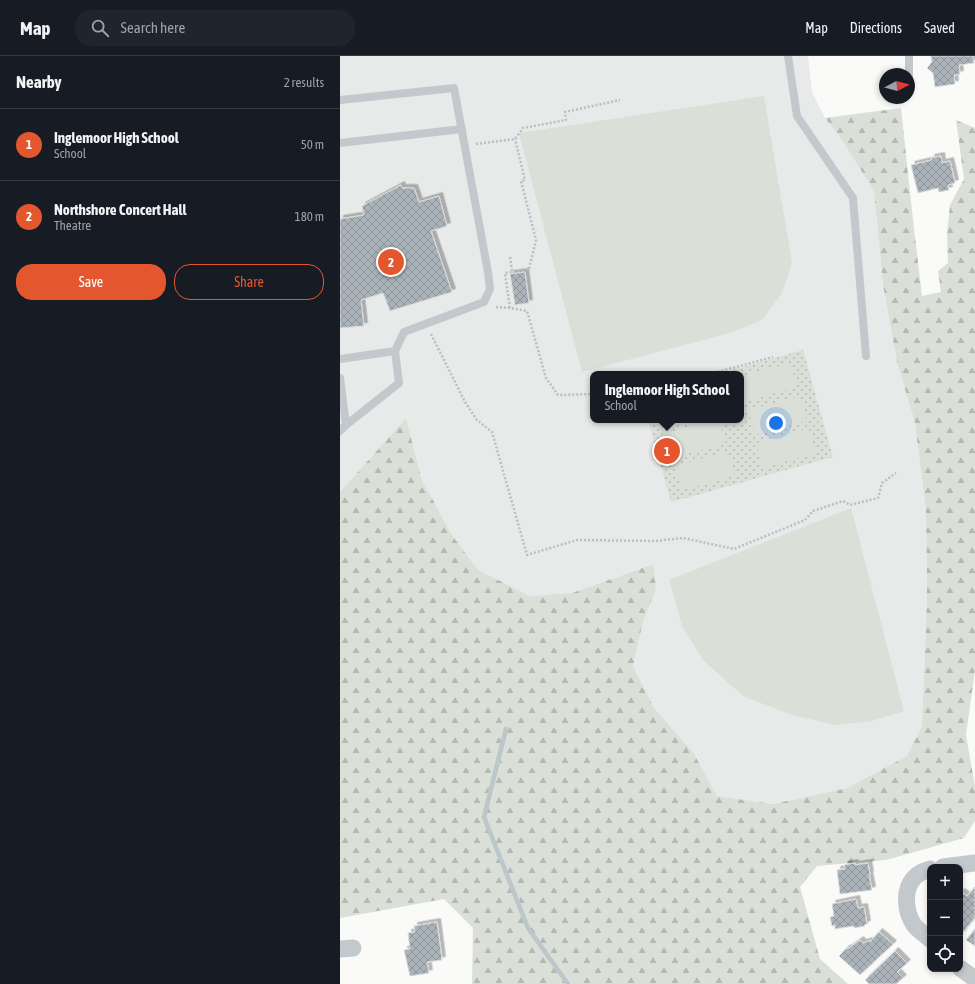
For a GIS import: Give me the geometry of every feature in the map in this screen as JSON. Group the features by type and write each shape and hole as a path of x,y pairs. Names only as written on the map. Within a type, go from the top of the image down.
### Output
{"street":[{"path":"963,864 975,863"},
{"path":"927,870 920,872 914,878 909,886 907,894 907,905 910,916 914,924 927,936"},
{"path":"963,970 975,979"}],"lane":[{"path":"788,56 797,116 853,198 866,356"},
{"path":"909,56 909,68"},
{"path":"340,100 454,88 490,289 484,302 404,332 395,351 400,383 343,428"},
{"path":"340,143 462,129"},
{"path":"340,359 395,351"},
{"path":"340,378 343,428"}],"path":[{"path":"474,144 515,139 523,128 566,120 565,112 620,100"},
{"path":"510,308 505,273 529,269 536,240 521,181 525,180 515,139"},
{"path":"510,257 512,271"},
{"path":"496,307 527,311 546,378 558,395 590,394"},
{"path":"431,333 465,402 477,420 492,432 527,555 577,540 655,541 683,538 734,549 805,520 813,511 843,501 850,505 878,498 882,483 896,473"},
{"path":"721,371 773,357"}],"shaded area":[{"path":"340,56 808,56 812,92 825,118 840,137 874,191 883,285 897,362 915,423 926,511 927,594 922,726 907,756 847,788 773,804 717,796 693,752 654,708 633,666 643,622 656,589 652,564 572,593 530,596 478,570 452,535 422,480 406,418 340,492"}],"green space":[{"path":"764,96 792,263 782,293 762,320 730,333 582,372 519,133"},
{"path":"901,108 922,296 941,292 938,271 948,263 947,235 950,205 964,179 956,120 975,128 975,670 966,735 975,787 975,821 964,838 886,860 817,866 800,887 820,959 848,984 472,984 473,928 444,899 340,918 340,492 406,418 422,480 452,535 478,570 530,596 572,593 653,564 656,589 643,622 633,666 654,708 693,752 717,796 773,804 847,788 907,756 922,726 927,594 926,511 915,423 897,362 883,285 874,191 840,137 825,118"},
{"path":"803,350 833,457 671,502 649,423 744,423 744,371 729,371"},
{"path":"791,363 797,387 745,402 744,375"},
{"path":"800,396 807,421 755,435 748,410"},
{"path":"702,423 720,423 726,443 674,458 667,433"},
{"path":"809,428 816,453 763,468 756,443"},
{"path":"728,451 735,476 682,490 675,466"},
{"path":"851,508 904,711 872,721 836,725 792,715 743,696 703,660 682,626 669,580"}],"building":[{"path":"931,56 973,56 974,63 959,65 960,74 954,75 955,84 935,87 933,73 927,68 932,62"},
{"path":"941,156 942,163 950,161 955,183 948,185 949,190 939,192 938,188 918,193 911,165 932,160 931,158"},
{"path":"401,185 402,188 414,188 419,202 439,196 447,226 431,231 452,292 390,311 383,293 361,300 364,326 340,328 340,219 364,215 362,206"},
{"path":"525,272 529,303 515,305 510,274"},
{"path":"855,863 855,865 868,863 872,890 840,894 837,870 845,869 844,865"},
{"path":"974,888 975,889 975,917 963,932 963,893 967,896"},
{"path":"856,899 858,908 864,907 867,924 864,925 865,926 854,928 854,926 835,929 835,925 832,926 830,917 834,916 832,904"},
{"path":"437,922 442,960 427,962 429,973 410,976 404,950 410,949 408,933 415,932 414,926"},
{"path":"975,929 975,946 966,940"},
{"path":"879,932 893,944 860,975 839,956 846,949 860,940 863,943 870,942"},
{"path":"895,951 907,963 897,972 903,978 896,984 869,984 865,980"}],"waterway":[{"path":"506,729 484,817 528,928 568,984"}],"place":[{"name":"Northshore Concert Hall","path":"391,262"},
{"name":"Inglemoor High School","path":"667,451"}]}
